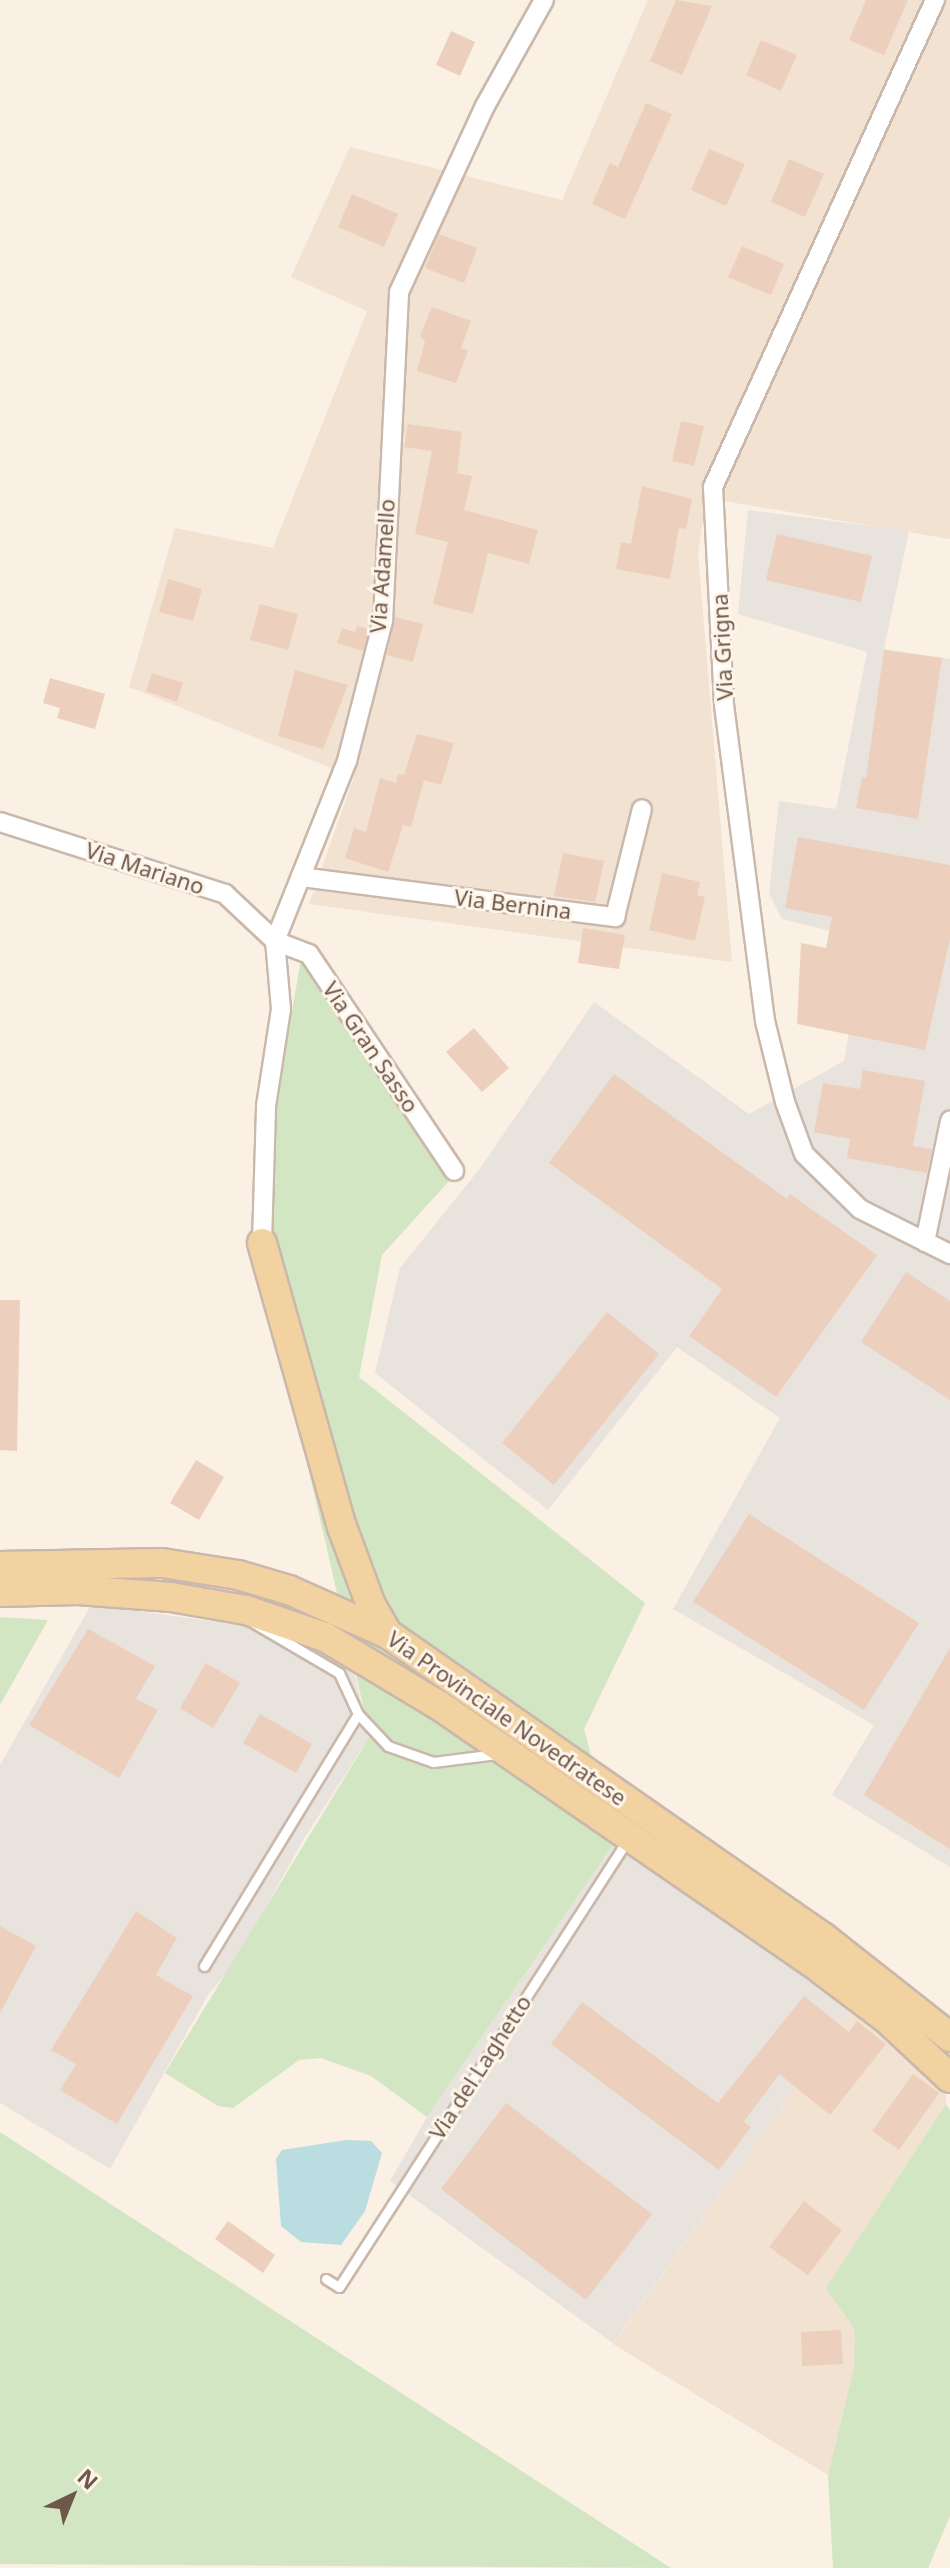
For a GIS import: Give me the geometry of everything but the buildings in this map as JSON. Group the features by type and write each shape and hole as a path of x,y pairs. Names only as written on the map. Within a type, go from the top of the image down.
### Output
{"main road":[{"path":"262,1243 342,1527 371,1605 388,1634"},
{"name":"Via Provinciale Novedratese","path":"0,1566 147,1562 238,1575 289,1590 388,1634 824,1938 950,2037"},
{"name":"Via Provinciale Novedratese","path":"0,1592 109,1592 246,1610 325,1637 375,1664 630,1835 878,2011 950,2078"}],"street":[{"name":"Via Adamello","path":"262,1243 266,1106 281,1009 275,941 347,761 383,621 399,292 485,106 544,0"},
{"name":"Via Grigna","path":"935,0 713,487 724,705 765,1021 785,1102 804,1154 860,1209 950,1254"},
{"name":"Via Bernina","path":"301,877 615,917 642,809"},
{"name":"Via Mariano","path":"0,822 225,894 275,941"},
{"name":"Via Gran Sasso","path":"275,941 309,954 454,1171"},
{"path":"925,1242 950,1121"}],"lane":[{"name":"Via Provinciale Novedratese","path":"246,1610 251,1621 275,1639 339,1673 358,1714 388,1746 409,1757 457,1762 508,1753"},
{"path":"204,1966 358,1714"},
{"name":"Via del Laghetto","path":"326,2279 339,2287 630,1835"}],"shaded area":[{"path":"648,0 950,0 950,539 706,498 698,553 732,962 309,904 354,777 129,687 175,528 273,548 367,311 291,277 350,147 562,200"},
{"path":"748,510 909,531 884,649 950,659 950,1867 832,1795 874,1725 673,1609 780,1418 677,1347 548,1510 375,1373 400,1268 481,1167 594,1002 749,1114 844,1061 866,940 782,919 769,893 779,801 836,809 867,652 738,614"},
{"path":"91,1605 285,1631 351,1661 370,1736 305,1837 235,1962 208,1995 110,2169 0,2103 0,1765"},
{"path":"615,1842 851,2010 613,2343 390,2181 427,2117"},
{"path":"851,2010 946,2088 946,2104 827,2288 855,2330 854,2367 828,2475 613,2344"}],"green space":[{"path":"301,959 449,1181 382,1255 359,1377 645,1603 584,1729 615,1842 427,2117 371,2076 321,2058 299,2060 233,2108 218,2106 165,2073 370,1736 254,1233"},
{"path":"0,1617 48,1620 0,1705"},
{"path":"946,2104 950,2110 950,2516 928,2568 833,2568 828,2475 854,2367 855,2330 826,2288"},
{"path":"0,2132 281,2315 671,2568 0,2564"}],"water":[{"path":"346,2140 371,2141 382,2153 365,2211 341,2245 301,2242 281,2226 276,2159 282,2150"}]}
